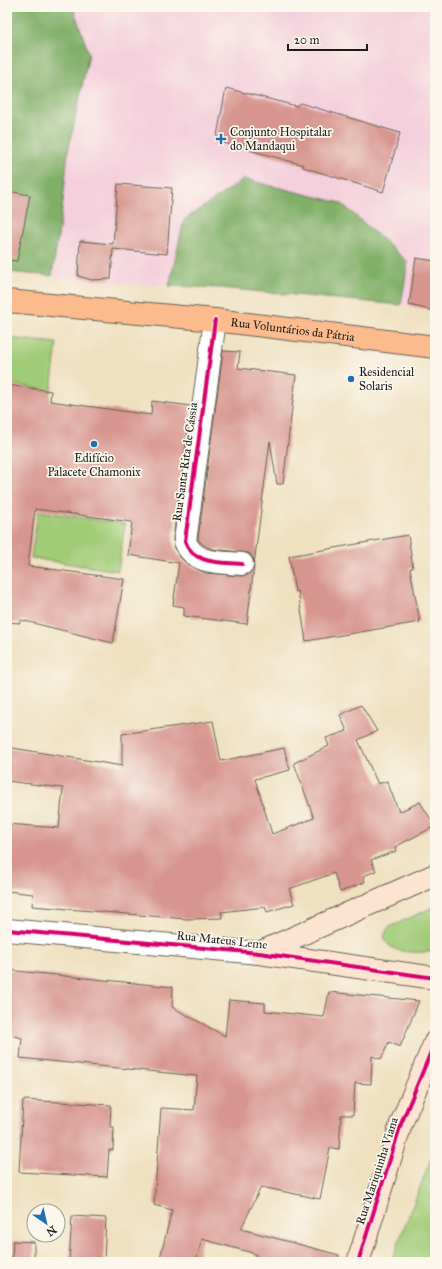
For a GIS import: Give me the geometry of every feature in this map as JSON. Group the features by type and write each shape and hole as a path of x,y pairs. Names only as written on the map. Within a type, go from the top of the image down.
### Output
{"main road":[{"name":"Rua Voluntários da Pátria","path":"7,302 215,320 435,347"}],"street":[{"name":"Rua Santa Rita de Cássia","path":"215,320 185,541 187,547 192,553 204,560 242,564"},
{"path":"259,954 435,875"},
{"name":"Rua Mateus Leme","path":"7,930 259,954 435,978"},
{"name":"Rua Mariquinha Viana","path":"358,1262 402,1124 435,1042"}],"shaded area":[{"name":"Conjunto Hospitalar do Mandaqui","path":"7,7 435,7 435,311 401,305 220,288 103,282 7,272"}],"green space":[{"path":"7,7 73,7 89,54 68,152 63,202 52,276 7,272"},
{"path":"244,179 341,203 408,262 401,305 220,288 169,286 184,220"},
{"path":"7,338 57,343 51,391 7,383"},
{"path":"38,511 125,524 118,571 31,558"},
{"path":"435,906 435,952 405,952 392,947 387,943 384,936 388,928"},
{"path":"435,1148 435,1262 391,1262"}],"building":[{"path":"226,88 296,106 300,103 400,133 383,192 303,167 304,165 216,141"},
{"path":"118,184 172,188 167,254 113,249 111,279 92,280 78,276 80,241 113,244"},
{"path":"7,191 30,195 17,261 7,260"},
{"path":"416,258 435,261 435,311 409,305"},
{"path":"223,351 240,352 238,368 296,375 283,484 277,484 270,441 254,564 253,558 249,553 212,549 202,544 198,539"},
{"path":"7,385 51,391 50,401 151,415 152,401 191,406 173,539 174,546 178,555 186,563 205,573 241,576 248,575 254,566 247,624 184,616 184,607 173,605 179,563 128,555 132,522 35,509 28,566 124,579 113,643 21,620 20,623 7,622"},
{"path":"408,535 413,568 410,568 420,622 306,641 298,591 295,592 289,556"},
{"path":"361,705 377,731 358,740 378,784 387,781 399,812 420,802 435,826 395,847 396,851 371,860 376,871 363,876 365,882 340,892 334,873 289,889 294,904 267,912 265,907 221,912 222,918 187,919 32,906 33,894 7,891 7,824 59,828 63,788 7,781 7,747 122,766 122,734 213,721 221,761 284,748 290,770 255,779 272,834 314,818 294,763 329,746 326,738 347,731 340,715"},
{"path":"7,970 173,987 172,1007 225,1036 229,1000 265,1003 265,1011 324,1017 329,992 419,1001 400,1047 389,1042 381,1059 372,1056 371,1084 355,1083 353,1115 341,1115 339,1149 330,1148 320,1199 261,1187 241,1229 339,1255 338,1262 254,1262 256,1254 202,1239 196,1262 159,1262 172,1210 154,1205 161,1108 194,1110 197,1076 20,1058 22,1038 7,1034"},
{"path":"23,1100 111,1105 110,1127 114,1127 113,1150 109,1150 107,1177 19,1172"},
{"path":"72,1216 106,1218 104,1262 69,1262"},
{"path":"13,1241 34,1243 34,1262 12,1261"}],"cycle path":[{"path":"215,320 185,541 189,549 201,558 209,561 242,564"},
{"path":"7,930 259,953 435,978"},
{"path":"358,1262 401,1124 435,1042"}],"place":[{"name":"Conjunto Hospitalar do Mandaqui","path":"221,139"},
{"name":"Residencial Solaris","path":"351,379"},
{"name":"Edifício Palacete Chamonix","path":"94,444"}]}
